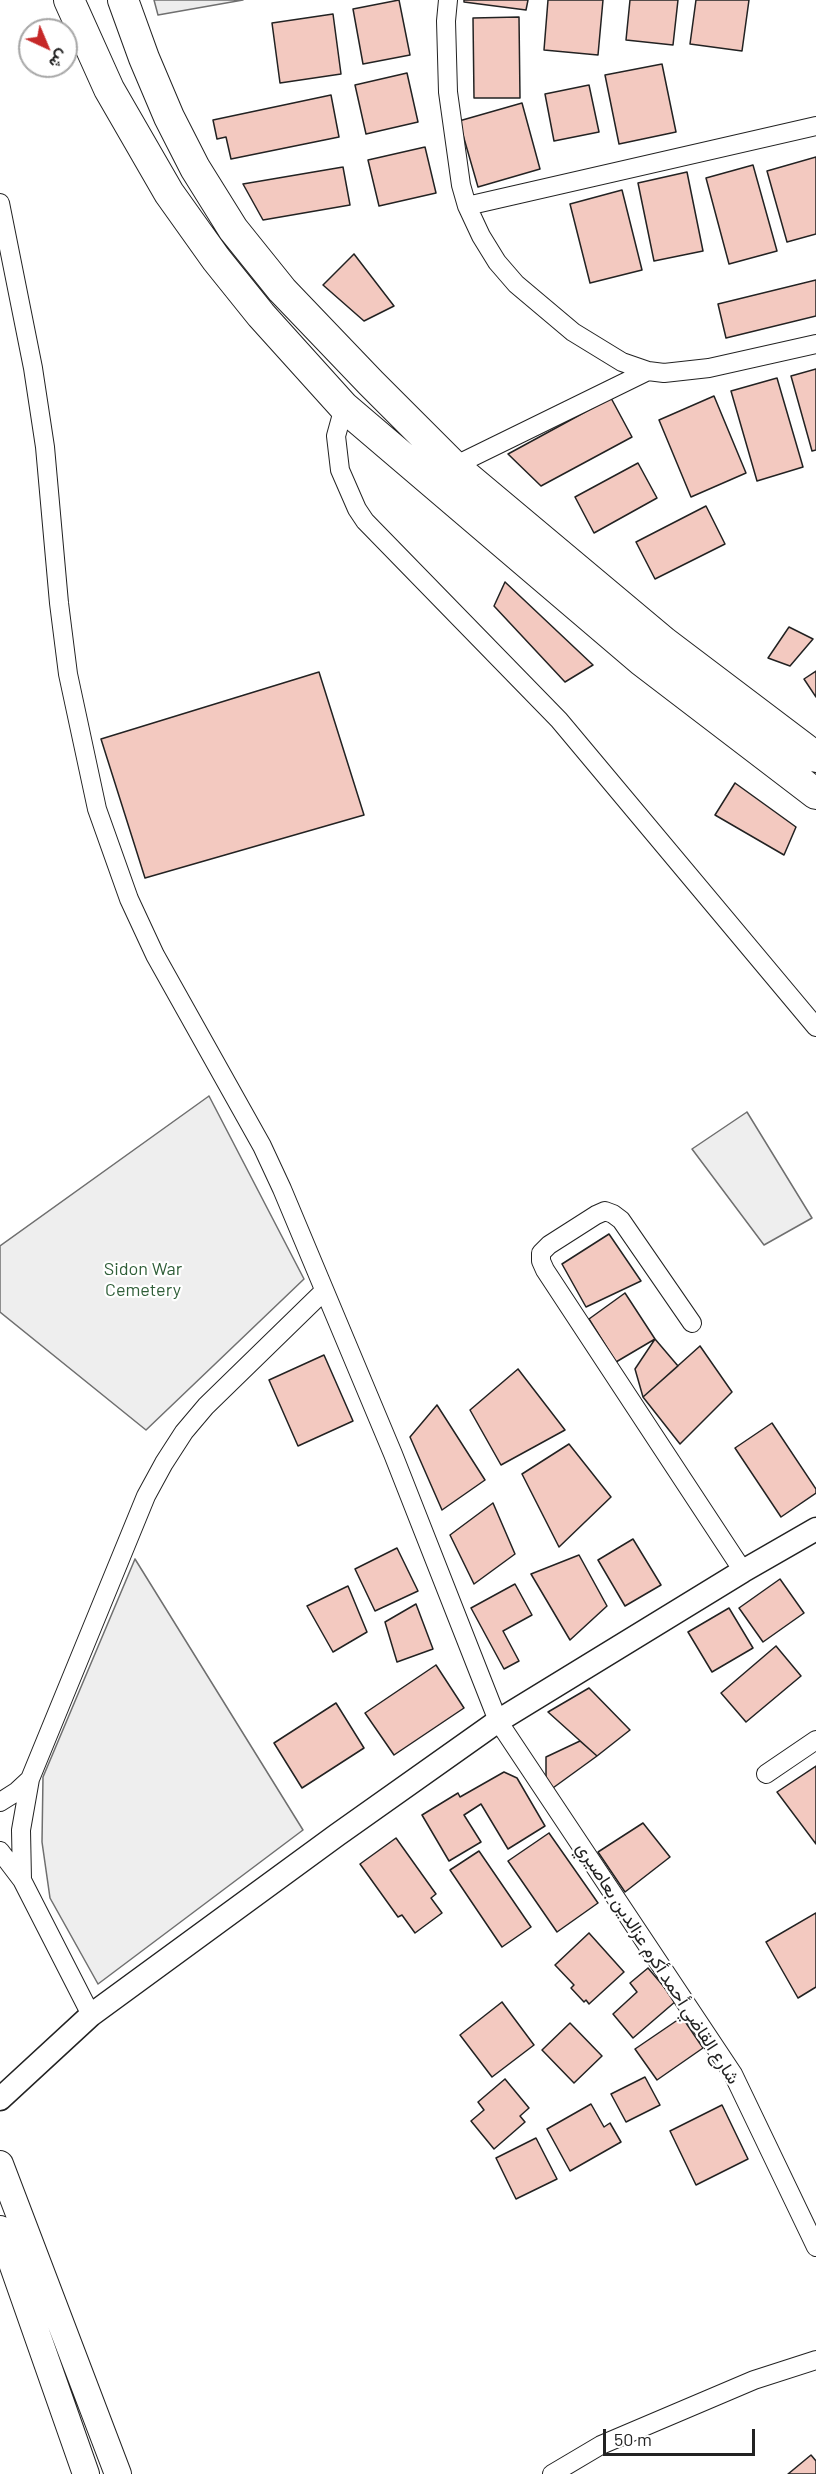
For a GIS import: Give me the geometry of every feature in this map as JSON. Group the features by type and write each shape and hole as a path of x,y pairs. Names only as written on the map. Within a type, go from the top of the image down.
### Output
{"highway":[{"path":"69,0 110,89 169,193 216,260 344,407 642,661 816,794"},
{"path":"123,0 169,117 195,168 233,229 282,290 454,466 664,642 816,756"}],"main road":[{"path":"0,2164 118,2474"},
{"path":"0,2229 86,2474"}],"street":[{"path":"448,0 446,21 448,92 456,163 467,206 481,236 497,262 536,303 573,332 622,362 648,371 664,373 710,368 816,344"},
{"path":"467,206 816,126"},
{"name":"شارع القاضي أحمد أكرم عزالدين بعاصيري","path":"0,203 31,356 45,447 68,674 97,809 129,899 155,955 262,1146 282,1189 323,1292 393,1454 498,1721 733,2074 816,2247"},
{"path":"454,466 648,371"},
{"path":"344,407 336,436 340,470 353,502 365,521 559,720 816,1027"},
{"path":"692,1323 621,1220 605,1210 549,1245 541,1253 541,1262 545,1270 743,1571"},
{"path":"22,1880 21,1830 30,1779 147,1496 184,1432 206,1406 323,1292"},
{"path":"0,2098 91,2015 337,1835 498,1721 816,1529"},
{"path":"766,1774 816,1740"},
{"path":"0,1802 30,1779"},
{"path":"0,1851 22,1880 91,2015"},
{"path":"552,2474 601,2445 754,2380 816,2360"}],"green space":[{"name":"Sidon War Cemetery","path":"209,1096 304,1279 146,1430 0,1312 0,1246"},
{"path":"747,1112 812,1218 764,1245 692,1149"},
{"path":"135,1559 303,1830 98,1984 50,1898 42,1842 43,1777"}],"shaded area":[{"path":"154,0 243,0 158,15"}],"building":[{"path":"399,0 410,55 363,64 353,9"},
{"path":"464,0 528,0 526,10 464,2"},
{"path":"548,0 603,0 598,55 544,50"},
{"path":"630,0 678,0 673,45 626,40"},
{"path":"696,0 749,0 742,51 690,44"},
{"path":"333,14 341,74 280,83 272,23"},
{"path":"519,17 520,98 474,98 473,18"},
{"path":"662,64 676,132 619,144 605,75"},
{"path":"407,73 418,122 366,134 355,85"},
{"path":"589,85 599,132 554,141 545,94"},
{"path":"331,95 339,137 231,159 226,137 217,139 213,120"},
{"path":"522,103 540,169 478,187 459,121"},
{"path":"425,147 436,193 379,206 368,160"},
{"path":"816,157 816,234 787,242 767,171"},
{"path":"753,165 777,251 729,264 706,178"},
{"path":"343,167 350,205 263,220 243,184"},
{"path":"687,172 703,251 654,261 638,183"},
{"path":"622,190 642,270 590,283 570,204"},
{"path":"354,254 394,306 364,321 323,285"},
{"path":"816,280 816,316 726,338 718,304"},
{"path":"816,369 816,450 812,451 791,376"},
{"path":"777,378 803,467 757,481 731,391"},
{"path":"714,396 746,473 691,497 659,420"},
{"path":"611,398 632,437 541,486 508,454"},
{"path":"638,463 657,498 594,533 575,497"},
{"path":"706,506 725,544 655,579 636,542"},
{"path":"505,582 593,665 565,682 494,606"},
{"path":"789,627 813,639 790,666 768,658"},
{"path":"816,671 816,697 804,679"},
{"path":"319,672 364,815 145,878 101,739"},
{"path":"735,783 796,827 784,855 715,815"},
{"path":"609,1234 641,1281 586,1307 562,1264"},
{"path":"625,1293 655,1339 616,1362 589,1319"},
{"path":"655,1339 678,1366 643,1397 635,1369"},
{"path":"700,1346 732,1392 680,1444 643,1397"},
{"path":"324,1355 353,1421 298,1446 269,1380"},
{"path":"518,1369 565,1430 501,1465 470,1410"},
{"path":"437,1405 485,1480 442,1510 410,1437"},
{"path":"772,1423 816,1489 816,1493 781,1517 735,1448"},
{"path":"569,1444 611,1497 559,1547 522,1474"},
{"path":"493,1503 515,1554 474,1584 450,1535"},
{"path":"633,1539 661,1585 625,1606 598,1560"},
{"path":"397,1548 418,1591 375,1611 355,1569"},
{"path":"579,1555 607,1606 570,1640 531,1574"},
{"path":"780,1579 804,1613 763,1642 739,1608"},
{"path":"515,1584 532,1615 503,1631 519,1661 504,1669 471,1608"},
{"path":"348,1586 367,1632 333,1652 307,1606"},
{"path":"416,1604 433,1649 397,1662 385,1622"},
{"path":"729,1608 753,1648 712,1672 688,1632"},
{"path":"776,1646 801,1676 746,1722 721,1693"},
{"path":"436,1665 464,1708 394,1755 365,1713"},
{"path":"589,1688 630,1730 597,1756 548,1712"},
{"path":"336,1703 364,1748 302,1788 274,1743"},
{"path":"580,1741 597,1756 546,1793 546,1757"},
{"path":"816,1766 816,1844 777,1792"},
{"path":"504,1772 517,1778 545,1826 508,1849 481,1804 464,1815 481,1842 449,1861 422,1815 458,1793 460,1797"},
{"path":"643,1823 670,1857 625,1892 598,1852"},
{"path":"549,1833 598,1903 557,1932 508,1861"},
{"path":"396,1838 436,1894 431,1898 442,1913 415,1933 402,1915 398,1917 360,1864"},
{"path":"479,1851 531,1927 502,1947 450,1870"},
{"path":"816,1913 816,1987 798,1998 766,1942"},
{"path":"589,1933 624,1972 589,2004 586,2000 584,2002 571,1988 574,1985 555,1965"},
{"path":"648,1968 676,2001 633,2038 613,2014 637,1992 630,1983"},
{"path":"502,2002 534,2045 492,2077 460,2035"},
{"path":"682,2017 703,2048 657,2080 635,2049"},
{"path":"570,2023 602,2056 574,2083 542,2050"},
{"path":"645,2077 660,2105 626,2122 611,2094"},
{"path":"505,2079 529,2108 520,2116 525,2122 494,2149 471,2121 484,2110 478,2102"},
{"path":"591,2104 604,2127 610,2123 621,2142 570,2171 547,2129"},
{"path":"722,2105 748,2159 696,2185 670,2131"},
{"path":"536,2138 557,2179 516,2199 496,2158"},
{"path":"811,2455 816,2461 816,2474 788,2474"}]}
